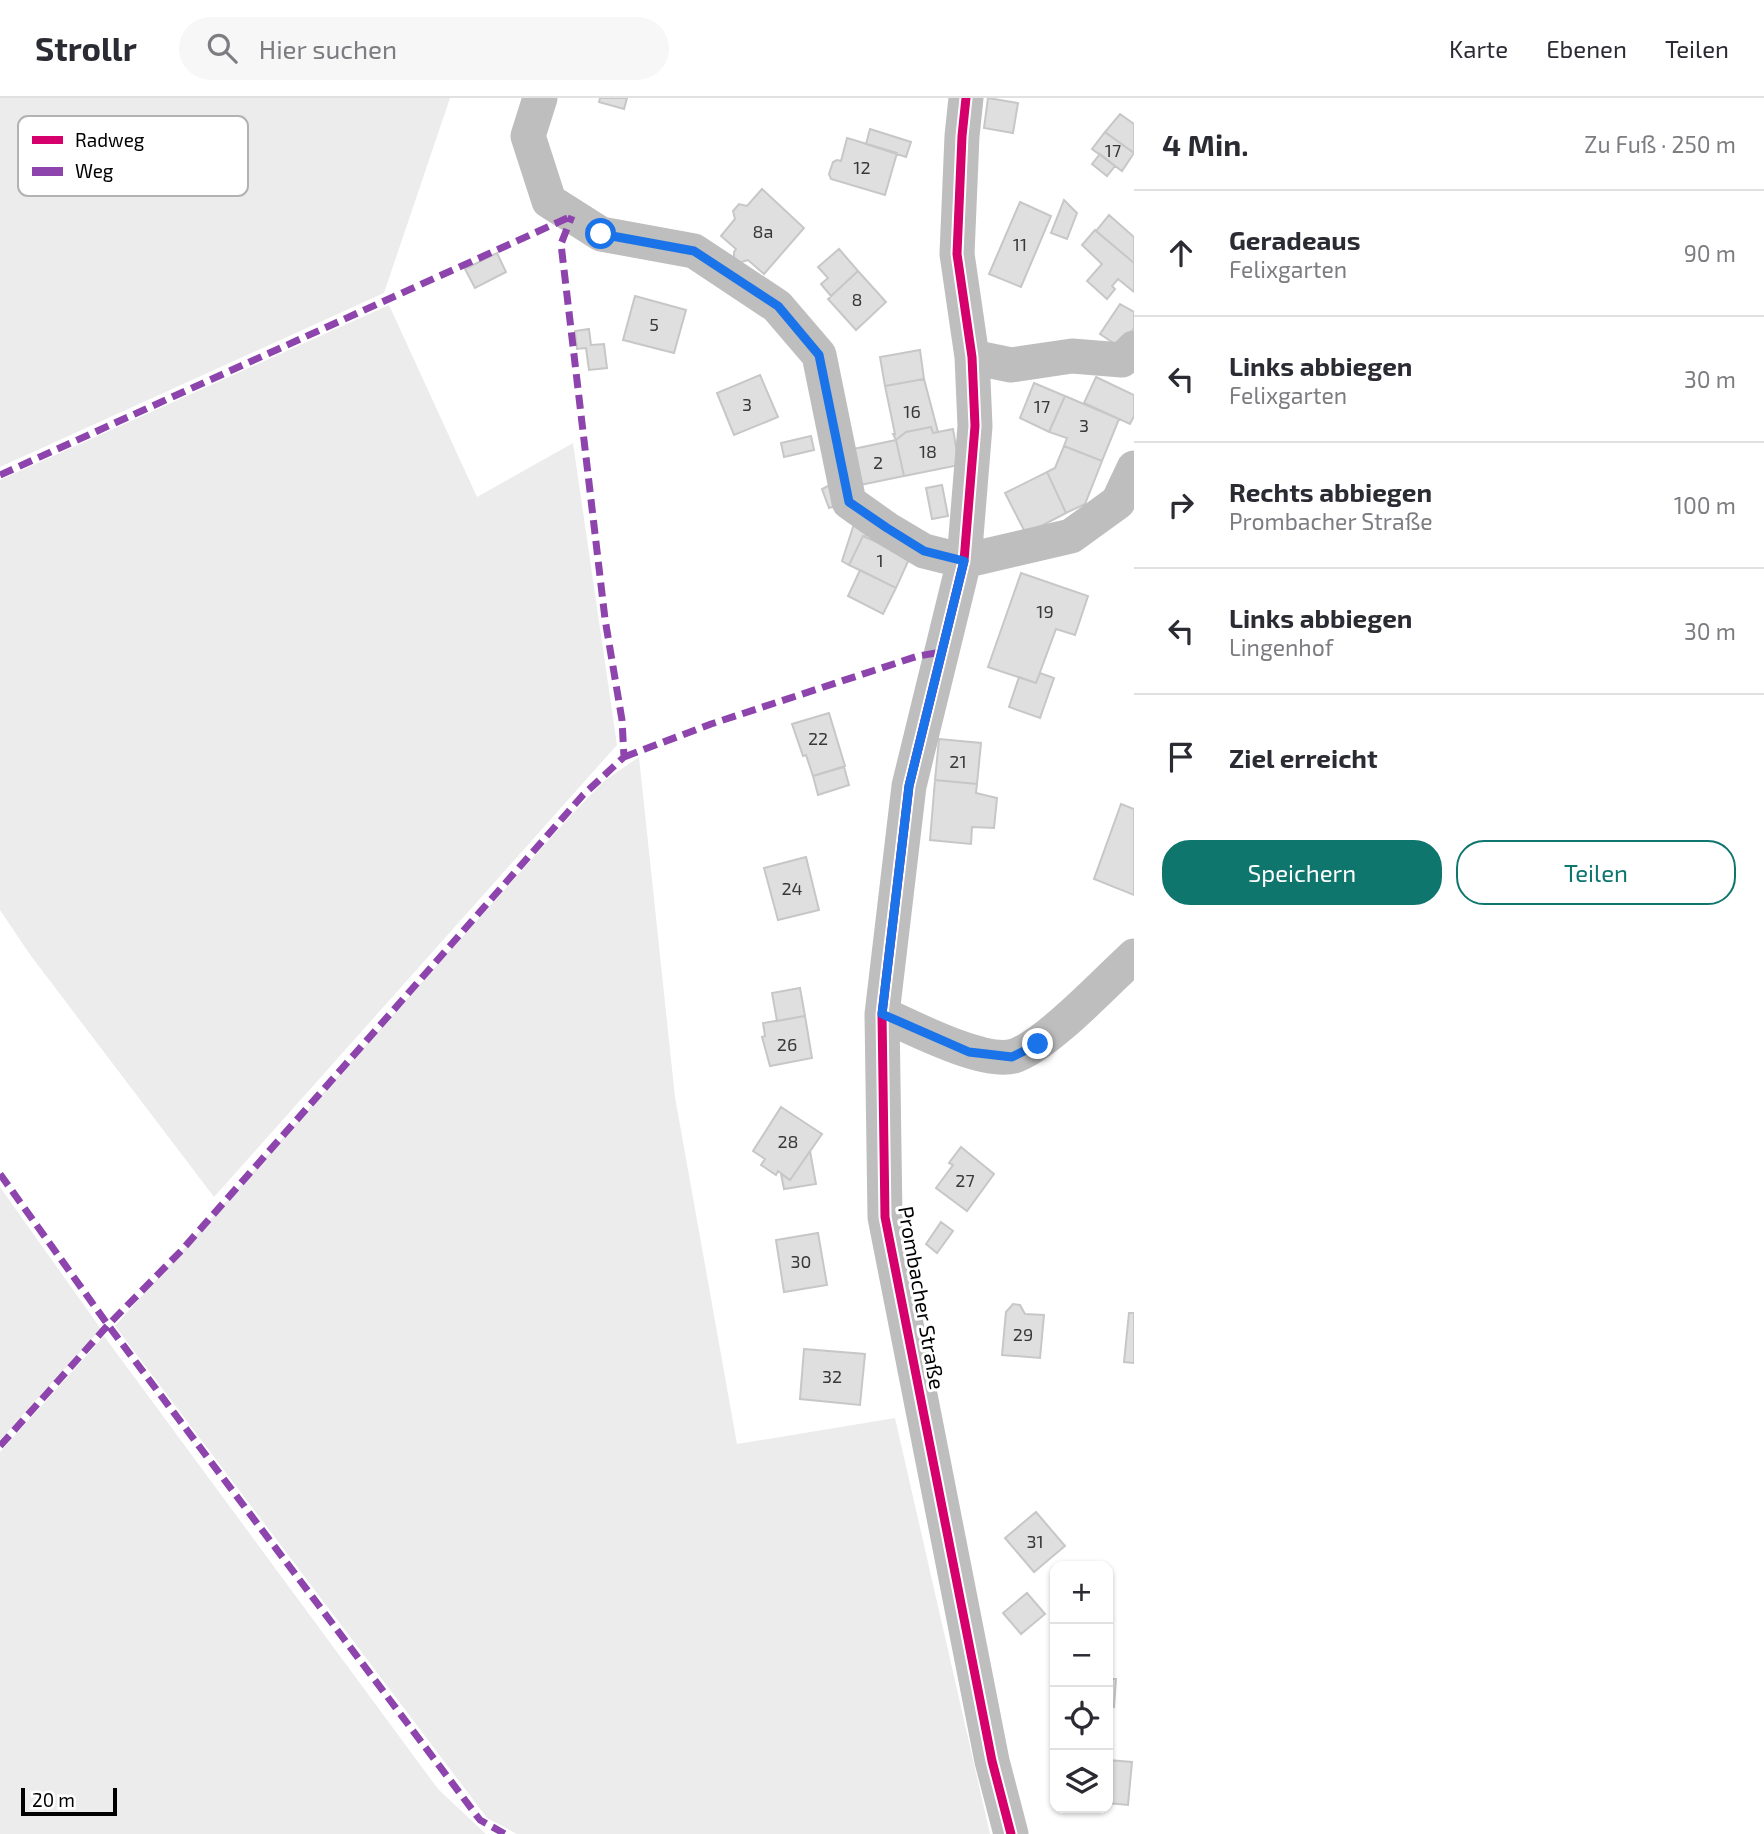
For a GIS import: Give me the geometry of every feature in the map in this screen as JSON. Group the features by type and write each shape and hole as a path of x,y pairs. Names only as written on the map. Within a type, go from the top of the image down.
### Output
{"street":[{"path":"540,98 528,136 549,201 601,234 694,251 778,306 819,355 849,502 887,528 924,551 964,561 1071,536 1118,502 1134,468"},
{"name":"Prombacher Straße","path":"966,98 957,254 972,357 975,426 964,561 909,786 882,1014 886,1217 992,1761 1010,1834"},
{"path":"972,357 1011,365 1072,356 1122,360 1134,348"},
{"path":"882,1014 969,1052 1012,1057 1038,1044 1134,956"}],"shaded area":[{"path":"0,98 450,98 384,293 0,467"},
{"path":"389,305 477,497 573,443 617,745 214,1197 31,956 0,910 0,480"},
{"path":"639,757 675,1097 737,1444 895,1418 990,1834 517,1834 487,1818 115,1326 573,813 604,781"},
{"path":"0,1187 101,1329 0,1440"},
{"path":"104,1336 438,1789 486,1834 0,1834 0,1452"}],"building":[{"path":"600,98 627,98 624,109 599,102"},
{"path":"988,98 1018,103 1013,133 984,128"},
{"path":"1120,114 1134,124 1134,153 1105,132"},
{"path":"870,129 911,142 906,157 866,144"},
{"path":"1105,132 1134,153 1122,171 1092,149"},
{"path":"847,138 897,153 885,195 831,179 829,174 833,162 841,161"},
{"path":"1100,154 1115,166 1107,176 1092,164"},
{"path":"762,189 804,228 764,274 748,260 738,263 734,260 736,249 721,236 735,219 733,211 739,204 747,206"},
{"path":"1064,200 1077,213 1067,239 1051,233"},
{"path":"1020,202 1051,216 1021,287 989,274"},
{"path":"1109,215 1134,237 1134,263 1096,231"},
{"path":"1095,230 1134,263 1134,292 1118,279 1112,286 1115,289 1107,299 1087,281 1102,264 1082,245"},
{"path":"839,249 858,271 831,296 821,284 828,278 818,267"},
{"path":"497,253 506,272 475,288 465,269"},
{"path":"858,271 886,302 856,330 828,299"},
{"path":"635,296 686,310 674,353 623,340"},
{"path":"1120,304 1134,312 1134,328 1121,348 1100,334"},
{"path":"589,329 591,345 604,344 607,368 589,370 586,348 577,349 575,331"},
{"path":"920,350 924,379 885,386 880,357"},
{"path":"760,375 778,417 734,435 717,393"},
{"path":"1096,377 1134,395 1134,416 1130,424 1084,403"},
{"path":"924,379 938,432 933,433 931,427 906,432 896,440 885,386"},
{"path":"1034,383 1065,396 1049,432 1020,418"},
{"path":"1065,396 1119,419 1102,461 1064,446 1067,438 1049,432"},
{"path":"931,427 933,433 953,429 959,465 904,476 896,440 906,432"},
{"path":"811,436 814,450 784,457 781,443"},
{"path":"896,440 904,476 860,485 853,449"},
{"path":"1064,446 1102,461 1085,504 1066,513 1047,472 1055,468"},
{"path":"1047,472 1066,513 1026,534 1005,493"},
{"path":"836,482 843,504 829,508 822,489"},
{"path":"942,485 948,516 932,519 926,488"},
{"path":"854,524 869,531 863,536 849,565 842,561"},
{"path":"863,536 910,557 896,588 849,565"},
{"path":"860,570 896,588 883,614 848,596"},
{"path":"1021,573 1088,596 1075,635 1056,629 1036,683 988,667"},
{"path":"1040,673 1054,678 1040,718 1009,707 1019,677 1036,683"},
{"path":"829,713 845,766 813,776 792,724"},
{"path":"939,739 981,743 977,784 935,780"},
{"path":"844,767 849,785 818,795 813,776"},
{"path":"935,780 977,784 976,793 997,798 994,828 972,827 971,844 930,840"},
{"path":"1121,804 1134,809 1134,895 1094,879"},
{"path":"806,857 819,910 778,920 764,868"},
{"path":"800,988 805,1016 777,1021 772,993"},
{"path":"805,1016 812,1058 770,1066 762,1037 765,1036 763,1023"},
{"path":"781,1107 822,1134 790,1180 778,1171 776,1175 761,1165 765,1159 753,1151"},
{"path":"961,1147 994,1174 967,1211 936,1188 953,1165 949,1163"},
{"path":"810,1151 816,1184 784,1189 781,1174 790,1180"},
{"path":"941,1222 953,1231 937,1253 926,1244"},
{"path":"818,1233 827,1285 784,1292 776,1240"},
{"path":"1013,1304 1020,1305 1025,1314 1044,1315 1040,1358 1002,1355 1006,1312"},
{"path":"1129,1313 1134,1313 1134,1363 1124,1362"},
{"path":"804,1349 865,1354 860,1405 800,1399"},
{"path":"1036,1512 1065,1546 1034,1572 1005,1538"},
{"path":"1027,1593 1045,1614 1021,1634 1003,1613"},
{"path":"1113,1679 1116,1679 1114,1707"},
{"path":"1113,1760 1132,1762 1128,1805 1113,1804"}],"marked path":[{"path":"0,475 572,216"},
{"path":"0,1446 108,1325 181,1251 583,795 624,757 622,720 605,619 561,244 572,216"},
{"path":"624,757 711,724 918,656 942,652"},
{"path":"0,1174 108,1325 480,1820 505,1834"}],"cycle path":[{"path":"966,98 957,254 972,357 975,426 964,561 909,786 882,1014 885,1217 992,1761 1011,1834"}],"route":[{"path":"601,234 694,251 778,306 819,355 849,502 924,551 964,561 909,786 882,1014 969,1052 1012,1057 1038,1044"}]}
